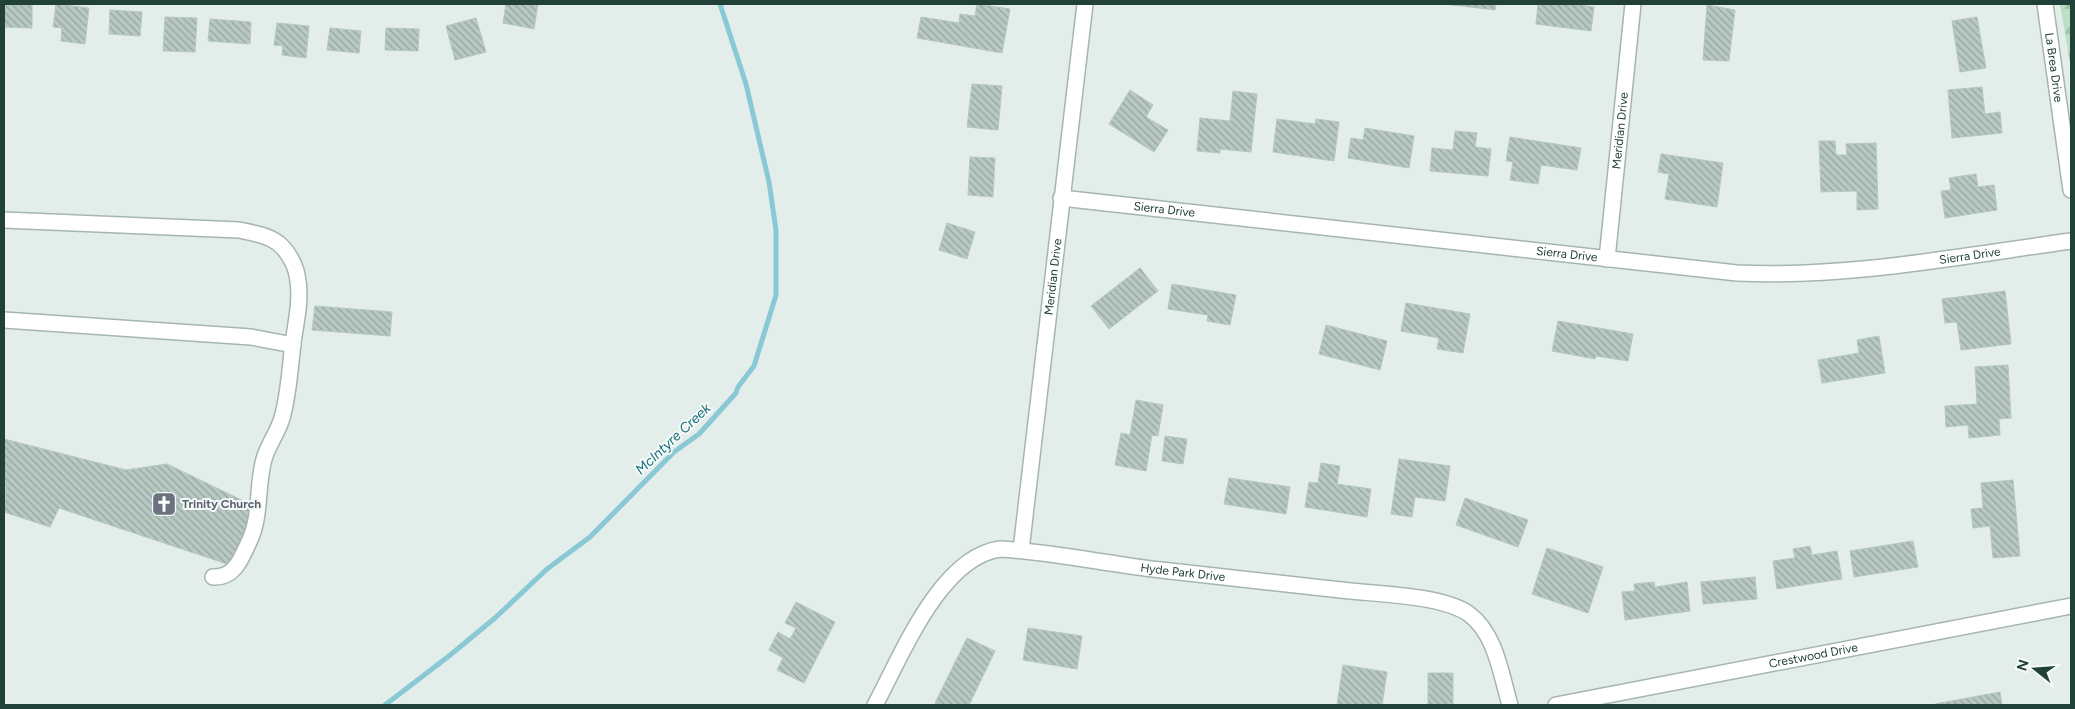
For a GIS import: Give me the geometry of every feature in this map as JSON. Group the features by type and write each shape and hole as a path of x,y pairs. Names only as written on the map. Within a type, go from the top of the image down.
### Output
{"street":[{"name":"Meridian Drive","path":"1021,550 1085,4"},
{"name":"Meridian Drive","path":"1607,259 1633,4"},
{"name":"La Brea Drive","path":"2045,4 2071,190"},
{"name":"Sierra Drive","path":"1061,198 1737,273 1786,275 1839,271 2071,242"},
{"path":"4,220 239,230 262,235 279,244 291,258 297,276 298,307 289,387 283,412 264,458 260,476 260,502 256,526 249,544 234,570 224,577 213,577"},
{"path":"4,320 251,337 293,345"},
{"name":"Hyde Park Drive","path":"875,705 923,616 950,577 977,556 1000,549 1021,550 1159,570 1393,595 1436,601 1456,607 1477,621 1486,634 1510,705"},
{"name":"Crestwood Drive","path":"1556,705 2071,606"}],"green space":[{"path":"2060,4 2071,4 2071,69"}],"building":[{"path":"56,4 89,8 85,44 61,41 62,28 53,27"},
{"path":"506,4 538,4 534,29 503,23"},
{"path":"977,4 1010,9 1002,53 917,38 921,17 959,23 960,14 975,16"},
{"path":"1444,4 1496,4 1495,10"},
{"path":"1538,4 1573,4 1594,7 1591,31 1536,24"},
{"path":"4,5 32,5 32,28 4,27"},
{"path":"1707,5 1735,10 1729,61 1703,60"},
{"path":"110,10 142,12 140,36 109,34"},
{"path":"165,17 197,18 195,52 163,51"},
{"path":"1977,17 1986,68 1960,72 1952,21"},
{"path":"476,18 486,52 455,60 446,26"},
{"path":"210,19 251,22 250,44 208,41"},
{"path":"277,23 309,26 306,58 282,55 283,46 274,45"},
{"path":"330,28 361,31 359,53 327,50"},
{"path":"386,28 419,29 418,51 385,50"},
{"path":"972,84 1002,86 998,130 967,127"},
{"path":"1982,87 1985,114 2000,112 2002,133 1952,138 1948,90"},
{"path":"1130,90 1153,105 1146,117 1168,130 1154,152 1109,124"},
{"path":"1233,91 1257,94 1251,152 1220,149 1220,153 1197,151 1200,118 1230,121"},
{"path":"1277,119 1315,124 1316,119 1339,122 1334,161 1273,152"},
{"path":"1365,128 1414,136 1409,168 1348,158 1351,138 1363,140"},
{"path":"1455,131 1477,133 1475,147 1491,149 1488,176 1430,171 1432,148 1453,150"},
{"path":"1510,137 1581,148 1577,170 1541,165 1538,184 1510,180 1513,162 1506,161"},
{"path":"1819,141 1835,141 1836,155 1847,155 1846,144 1876,143 1878,209 1857,210 1857,191 1821,192"},
{"path":"1661,154 1723,163 1717,207 1665,199 1669,174 1658,172"},
{"path":"970,157 995,158 993,197 968,195"},
{"path":"1976,174 1978,187 1994,185 1997,210 1945,218 1941,191 1951,190 1949,178"},
{"path":"947,223 975,232 967,259 939,250"},
{"path":"1140,268 1158,291 1109,329 1091,306"},
{"path":"1172,284 1236,295 1230,325 1207,321 1208,315 1168,309"},
{"path":"2005,291 2011,344 1961,350 1957,322 1945,323 1942,299"},
{"path":"1406,303 1470,314 1463,353 1437,349 1439,338 1401,331"},
{"path":"315,306 392,312 390,336 312,330"},
{"path":"1558,321 1633,334 1628,361 1596,356 1595,359 1552,351"},
{"path":"1326,325 1387,341 1380,370 1319,354"},
{"path":"1879,336 1885,373 1822,383 1818,360 1859,353 1857,340"},
{"path":"2008,365 2011,418 1999,419 2000,435 1969,438 1968,425 1946,427 1945,406 1977,404 1975,367"},
{"path":"1136,400 1163,405 1158,436 1152,435 1146,471 1115,465 1121,433 1130,435"},
{"path":"1165,436 1187,439 1183,464 1162,461"},
{"path":"4,439 126,470 167,464 256,507 230,565 59,508 50,527 4,512 6,486 4,485"},
{"path":"1399,459 1450,466 1445,501 1415,497 1412,517 1391,514"},
{"path":"1321,463 1340,466 1337,484 1371,489 1367,517 1305,507 1309,482 1318,483"},
{"path":"1229,478 1290,487 1286,514 1224,504"},
{"path":"2013,480 2020,556 1993,558 1990,526 1973,528 1971,509 1983,508 1981,483"},
{"path":"1465,498 1528,520 1518,547 1456,525"},
{"path":"1913,541 1918,567 1854,577 1850,551"},
{"path":"1810,546 1812,555 1837,551 1842,579 1777,589 1773,561 1795,558 1793,549"},
{"path":"1547,548 1603,567 1588,613 1532,594"},
{"path":"1755,577 1757,599 1703,604 1701,582"},
{"path":"1654,582 1655,587 1687,582 1690,611 1625,620 1622,592 1635,591 1634,584"},
{"path":"796,602 835,622 804,683 777,670 783,658 769,650 778,632 790,639 796,628 785,623"},
{"path":"1028,628 1082,636 1077,669 1023,660"},
{"path":"967,638 995,651 969,705 940,705 935,703"},
{"path":"1343,665 1387,672 1382,705 1337,705"},
{"path":"1428,673 1453,673 1453,705 1422,705 1428,704"},
{"path":"2000,692 2002,705 1935,705 1935,704"}],"waterway":[{"name":"McIntyre Creek","path":"385,705 449,656 495,618 547,569 590,537 674,452 699,434 736,393 738,387 754,366 776,295 776,230 769,182 746,84 720,4"}],"place":[{"name":"Trinity Church","path":"164,504"}]}
